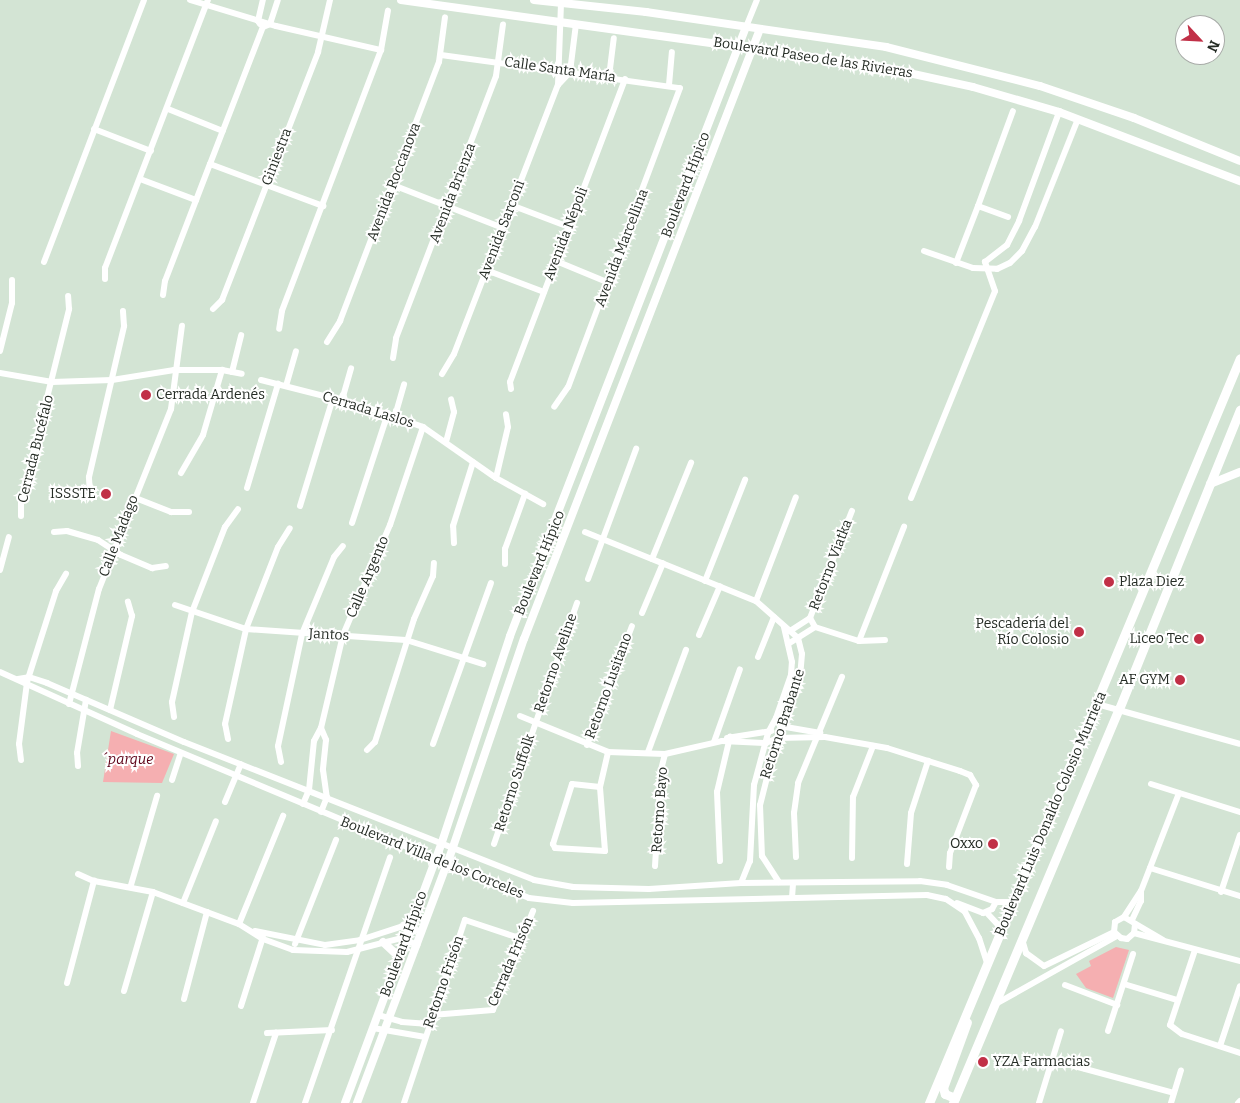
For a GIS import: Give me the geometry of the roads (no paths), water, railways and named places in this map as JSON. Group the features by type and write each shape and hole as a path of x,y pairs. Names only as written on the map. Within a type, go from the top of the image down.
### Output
{"main road":[{"name":"Boulevard Luis Donaldo Colosio Murrieta","path":"929,1103 970,1002 1098,704 1240,358"},
{"name":"Boulevard Luis Donaldo Colosio Murrieta","path":"954,1101 1119,710 1240,409"},
{"path":"954,1101 944,1094 943,1088 962,1040 970,1002"}],"street":[{"path":"44,262 144,0"},
{"path":"190,0 207,3 258,21 266,26 381,50"},
{"path":"258,21 263,0"},
{"path":"163,295 165,281 210,164 278,0"},
{"name":"Giniestra","path":"213,309 222,300 266,186 322,37 330,0"},
{"name":"Boulevard Paseo de las Rivieras","path":"401,0 872,64 973,87 1059,112 1240,181"},
{"name":"Boulevard Paseo de las Rivieras","path":"538,0 886,47 1040,86 1134,118 1240,161"},
{"path":"746,27 757,0"},
{"path":"105,279 105,268 168,109 207,3"},
{"name":"Avenida Sarconi","path":"558,84 557,70 562,32 559,22 561,4"},
{"path":"279,329 282,311 324,206 381,50 388,11"},
{"name":"Avenida Roccanova","path":"327,342 340,321 441,55 445,17"},
{"name":"Avenida Brienza","path":"393,358 396,338 448,207 499,62 504,24"},
{"path":"570,72 576,24"},
{"name":"Boulevard Hípico","path":"345,1103 441,845 510,636 554,529 746,27"},
{"name":"Boulevard Hípico","path":"357,1103 447,864 524,639 760,29"},
{"path":"609,77 614,38"},
{"path":"669,85 672,52"},
{"name":"Calle Santa María","path":"441,55 678,86"},
{"name":"Avenida Sarconi","path":"442,374 454,354 558,84 570,72"},
{"name":"Avenida Népoli","path":"511,389 510,382 625,79"},
{"name":"Avenida Marcellina","path":"554,407 568,388 609,283 679,96 678,86"},
{"path":"168,109 223,131"},
{"path":"956,263 1014,111"},
{"path":"911,498 994,291 985,262 1007,245 1019,221 1059,112"},
{"path":"924,251 956,263 987,269 1010,263 1022,251 1036,228 1078,119"},
{"path":"94,129 151,151"},
{"path":"210,164 324,206"},
{"path":"140,179 196,200"},
{"path":"393,185 503,228"},
{"path":"511,205 569,227"},
{"path":"978,206 1008,217"},
{"path":"556,261 609,283"},
{"path":"486,270 544,292"},
{"path":"0,351 12,303 12,280"},
{"name":"Cerrada Bucéfalo","path":"21,516 21,502 69,310 68,296"},
{"path":"90,493 89,477 124,326 123,311"},
{"name":"Calle Madago","path":"69,704 99,589 113,548 170,410 174,370 182,326"},
{"path":"232,372 241,335"},
{"path":"286,386 296,352"},
{"path":"342,400 350,368"},
{"path":"0,373 52,382 112,380 174,370 222,370 242,374"},
{"path":"181,473 202,435 222,370"},
{"name":"Cerrada Laslos","path":"261,380 342,400 395,416 423,427 496,478 543,504"},
{"path":"247,488 278,384"},
{"path":"395,416 404,384"},
{"path":"300,506 333,398"},
{"path":"446,442 454,412 451,399"},
{"path":"352,523 388,414"},
{"path":"496,478 508,427 506,414"},
{"name":"Calle Argento","path":"303,804 309,790 314,741 321,728 343,636 390,524 423,427"},
{"path":"588,579 636,449"},
{"path":"454,543 453,526 473,462"},
{"path":"652,559 691,463"},
{"path":"1210,484 1240,472"},
{"path":"705,580 745,480"},
{"path":"505,564 505,549 525,494"},
{"path":"133,497 171,512 189,512"},
{"path":"756,601 796,497"},
{"path":"174,717 172,702 192,612 225,527 238,509"},
{"name":"Retorno Viatka","path":"810,618 852,511"},
{"path":"859,641 904,527"},
{"path":"228,739 225,724 246,629 278,547 290,528"},
{"path":"554,529 566,533"},
{"path":"54,532 67,531 98,540 152,568 166,566"},
{"path":"585,532 756,601 784,627 792,630"},
{"path":"0,570 9,537"},
{"path":"281,762 278,746 302,634 334,557 343,546"},
{"path":"367,750 375,742 406,640 433,576 434,563"},
{"path":"642,614 663,563"},
{"path":"21,760 19,744 26,686 56,591 66,574"},
{"path":"433,744 449,707 463,657 491,583"},
{"path":"699,635 720,586"},
{"path":"110,710 132,616 128,602"},
{"name":"Retorno Aveline","path":"535,723 577,604"},
{"name":"Jantos","path":"175,605 246,629 406,640 483,664"},
{"path":"758,657 774,617"},
{"path":"784,635 810,618 815,626 859,641 885,640"},
{"name":"Retorno Lusitano","path":"587,745 632,626"},
{"path":"788,644 815,626"},
{"name":"Retorno Brabante","path":"741,883 750,867 754,785 768,733 791,675 788,644 784,635 784,627"},
{"name":"Retorno Brabante","path":"779,882 766,864 760,848 761,794 777,738 800,678 802,654 798,638 792,630"},
{"path":"648,752 686,650"},
{"path":"720,861 717,792 724,741 740,670"},
{"name":"Boulevard Villa de los Corceles","path":"0,672 18,678 29,677 241,764 327,797 452,850 512,873 554,884 649,889 779,882 938,883 996,902 1014,902"},
{"path":"796,857 794,813 798,783 814,740 842,677"},
{"name":"Boulevard Villa de los Corceles","path":"18,678 26,686 436,859 506,891 554,904 936,896 956,904 973,924 987,963"},
{"path":"78,766 83,710 86,700"},
{"path":"1098,704 1240,744"},
{"path":"520,716 608,752 665,754 768,733 782,724 818,731 824,737"},
{"name":"Retorno Suffolk","path":"494,844 535,723"},
{"path":"137,734 142,724"},
{"name":"Calle Argento","path":"321,728 326,740 324,777 327,797"},
{"path":"724,741 766,743 777,738 814,740 824,737 873,746 970,775 976,785 950,853 949,867"},
{"path":"852,858 853,797 873,746"},
{"path":"600,787 572,784 553,844 555,848 604,851 600,787 608,752"},
{"path":"172,780 181,753"},
{"name":"Retorno Bayo","path":"655,866 661,770 665,754"},
{"path":"907,864 910,813 928,762"},
{"path":"226,802 241,764"},
{"path":"262,787 267,774"},
{"path":"1151,784 1240,812"},
{"path":"1116,934 1116,922 1124,917 1141,891 1179,793"},
{"path":"131,885 157,796"},
{"path":"321,812 327,797"},
{"path":"239,924 283,816"},
{"path":"183,903 216,821"},
{"path":"1221,892 1240,835"},
{"path":"293,950 336,840"},
{"path":"305,1103 332,1030 360,940 390,857"},
{"path":"1150,868 1221,892 1240,896"},
{"path":"78,874 94,881 131,885 255,931 265,931 296,942 336,944 360,940 380,932 411,926 422,932"},
{"path":"67,983 94,881"},
{"path":"792,898 793,883"},
{"path":"936,896 938,883"},
{"path":"649,889 649,902"},
{"path":"1022,939 1031,959 1044,966 1116,934 1127,939 1134,933 1134,922 1142,901 1141,891"},
{"path":"124,991 153,892"},
{"path":"986,913 996,902"},
{"path":"956,904 986,913 1002,929"},
{"name":"Cerrada Frisón","path":"432,1016 490,1013 533,911"},
{"path":"184,999 207,912"},
{"path":"1124,917 1157,934 1162,940"},
{"name":"Retorno Frisón","path":"404,1103 466,918 522,939"},
{"path":"255,931 263,940 293,950 324,953 357,951 383,942 406,938 417,945"},
{"path":"241,1006 265,931"},
{"path":"380,932 383,942 399,957"},
{"path":"1134,933 1154,941 1162,940 1240,961"},
{"path":"993,1006 1116,934"},
{"path":"1195,950 1170,1019 1171,1028 1240,1052"},
{"path":"1108,1031 1133,954"},
{"path":"1124,984 1177,1000"},
{"path":"1065,985 1117,1005"},
{"path":"1220,1046 1240,986"},
{"path":"378,1015 389,1019 429,1024"},
{"path":"373,1028 425,1037"},
{"path":"267,1033 332,1030"},
{"path":"1040,1103 1060,1031"},
{"path":"253,1103 276,1033"},
{"path":"1052,1060 1174,1094"},
{"path":"1171,1103 1181,1071"}],"place":[{"name":"Cerrada Ardenés","path":"146,395"},
{"name":"ISSSTE","path":"106,494"},
{"name":"Plaza Diez","path":"1109,582"},
{"name":"Pescadería del Río Colosio","path":"1079,632"},
{"name":"Liceo Tec","path":"1199,639"},
{"name":"AF GYM","path":"1180,680"},
{"name":"Oxxo","path":"993,844"},
{"name":"YZA Farmacias","path":"983,1062"}],"park label":[{"name":"´parque","path":"128,760"}]}
